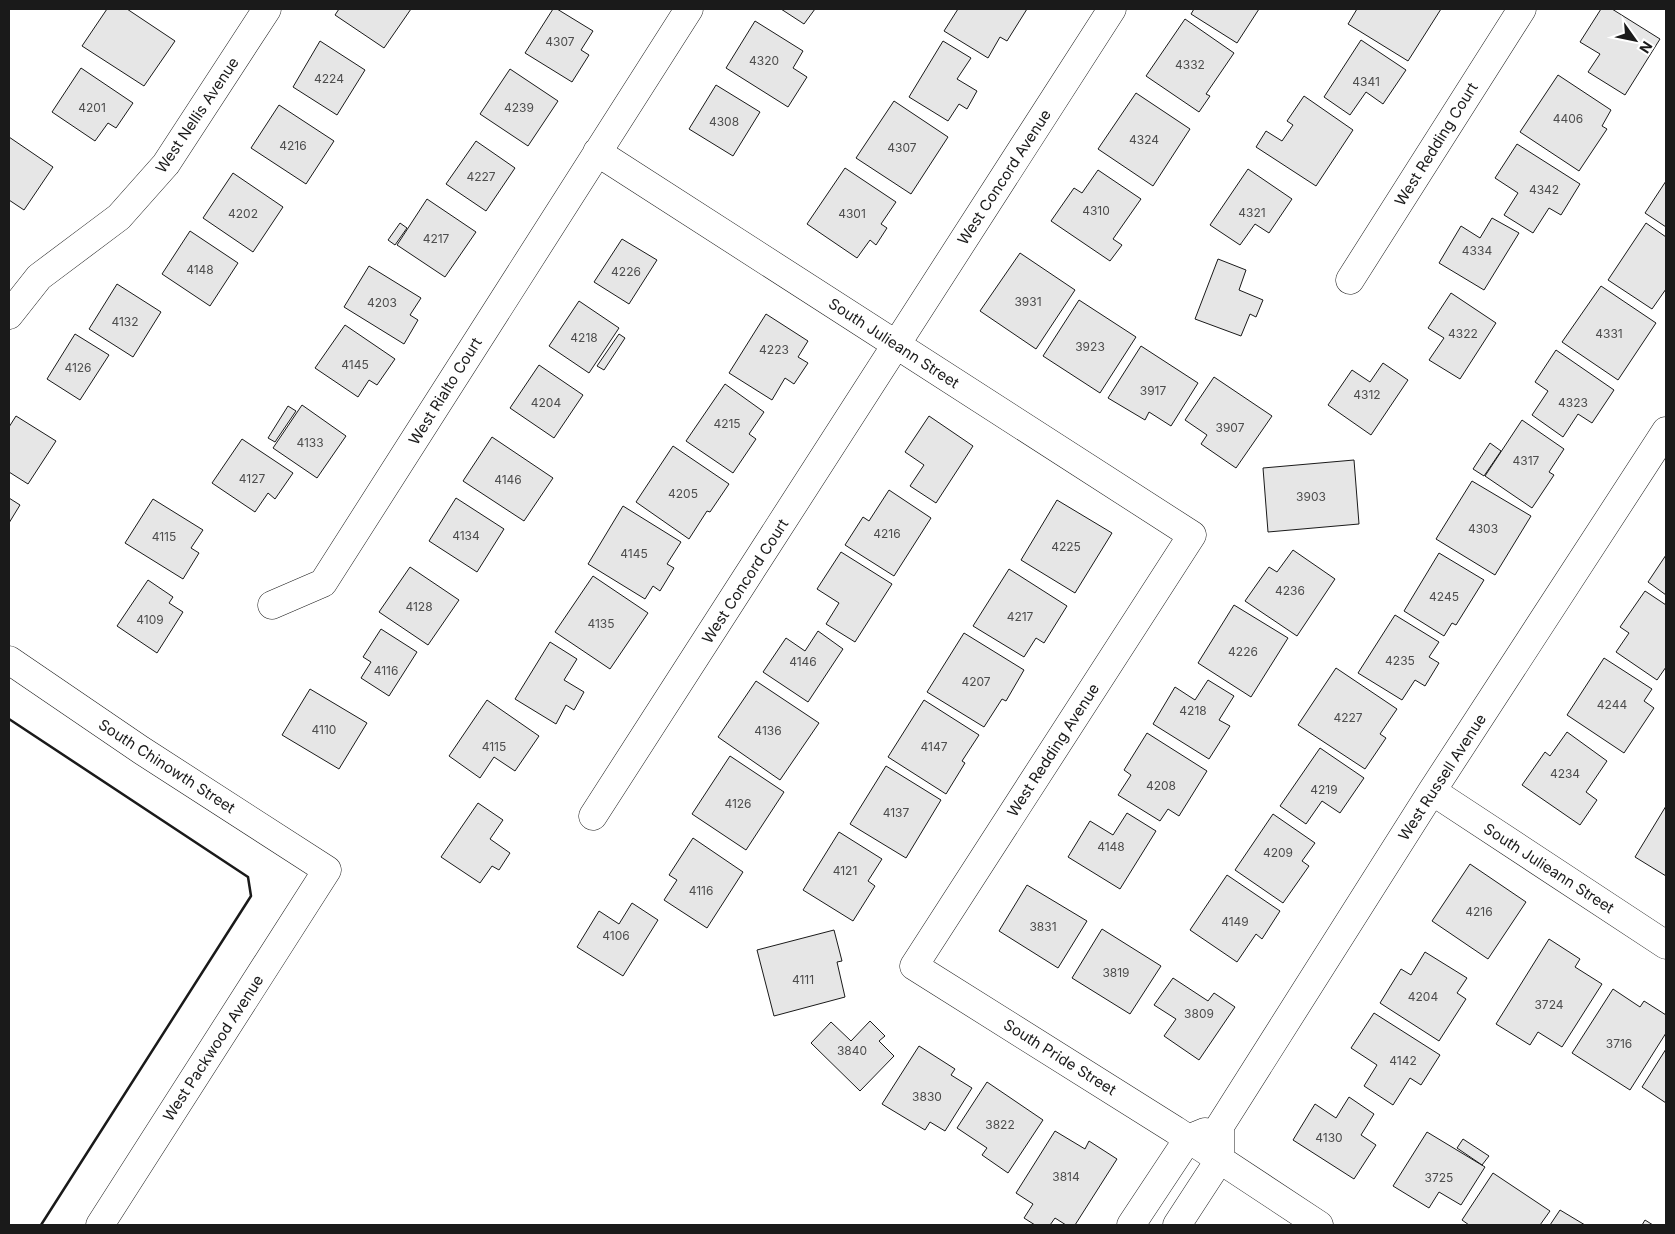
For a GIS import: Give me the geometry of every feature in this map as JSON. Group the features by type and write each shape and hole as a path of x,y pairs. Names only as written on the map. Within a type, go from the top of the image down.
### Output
{"street":[{"name":"West Nellis Avenue","path":"9,315 39,278 119,218 166,164 267,9"},
{"name":"West Rialto Court","path":"272,605 323,583 689,9"},
{"name":"West Concord Avenue","path":"897,345 1112,9"},
{"name":"West Redding Court","path":"1350,280 1522,9"},
{"name":"South Julieann Street","path":"597,152 1192,535"},
{"name":"West Concord Court","path":"593,816 897,345"},
{"name":"West Russell Avenue","path":"1204,1149 1666,431"},
{"name":"West Redding Avenue","path":"914,966 1192,535"},
{"name":"South Chinowth Street","path":"9,660 141,750 326,870"},
{"name":"South Julieann Street","path":"1432,792 1666,945"},
{"name":"West Packwood Avenue","path":"100,1225 326,870"},
{"name":"South Pride Street","path":"914,966 1204,1149 1319,1225"},
{"path":"1131,1225 1204,1149"},
{"path":"1177,1225 1204,1149"}],"building":[{"path":"107,9 127,9 175,41 144,86 82,46"},
{"path":"339,9 411,9 384,48 335,15"},
{"path":"553,9 557,9 593,31 581,50 589,55 572,82 525,53"},
{"path":"781,9 815,9 804,24"},
{"path":"958,9 1027,9 1007,41 1000,37 988,58 944,31"},
{"path":"1194,9 1259,9 1237,43 1191,14"},
{"path":"1357,9 1441,9 1408,61 1348,24"},
{"path":"1601,9 1612,9 1660,39 1625,95 1588,72 1600,54 1580,42"},
{"path":"1185,19 1234,53 1206,94 1210,96 1199,112 1146,76"},
{"path":"755,21 803,51 793,68 807,77 788,107 726,68"},
{"path":"1361,40 1406,70 1383,104 1366,92 1350,115 1324,97"},
{"path":"320,41 365,70 337,115 293,87"},
{"path":"943,41 971,58 957,79 977,91 967,109 959,104 948,121 909,97"},
{"path":"81,68 133,103 116,128 108,123 95,141 52,112"},
{"path":"510,69 558,101 528,146 480,114"},
{"path":"1558,75 1611,110 1602,126 1607,129 1579,171 1520,132"},
{"path":"716,85 760,112 733,156 689,129"},
{"path":"1136,93 1190,129 1153,186 1098,149"},
{"path":"1304,96 1353,130 1316,186 1256,147 1266,131 1282,141 1293,125 1287,121"},
{"path":"894,101 948,137 911,194 856,158"},
{"path":"279,105 334,141 306,184 251,148"},
{"path":"9,137 53,167 24,210 9,200"},
{"path":"476,141 515,168 486,211 446,184"},
{"path":"1517,144 1580,184 1561,215 1549,208 1533,233 1504,215 1518,193 1495,178"},
{"path":"845,168 896,202 881,224 887,228 876,245 870,240 857,258 807,224"},
{"path":"1248,169 1292,199 1269,233 1255,224 1240,245 1210,225"},
{"path":"1098,170 1141,199 1113,239 1122,245 1110,261 1051,221 1074,188 1082,193"},
{"path":"233,173 283,207 253,252 203,218"},
{"path":"1666,181 1666,227 1645,213"},
{"path":"427,199 476,232 445,277 397,245"},
{"path":"1492,218 1519,233 1484,290 1439,263 1461,226 1480,238"},
{"path":"400,223 407,228 395,245 388,240"},
{"path":"1646,223 1666,237 1666,289 1652,309 1608,280"},
{"path":"190,231 238,263 210,306 162,274"},
{"path":"622,239 657,260 629,304 594,282"},
{"path":"1020,253 1075,290 1036,349 980,311"},
{"path":"1218,259 1246,270 1239,290 1263,300 1256,317 1250,314 1241,336 1195,319"},
{"path":"369,266 421,298 410,315 418,320 404,344 344,307"},
{"path":"117,284 161,312 133,357 89,329"},
{"path":"1601,286 1656,323 1618,380 1562,342"},
{"path":"1451,293 1496,323 1460,379 1429,360 1444,338 1428,328"},
{"path":"1079,300 1136,337 1100,393 1043,356"},
{"path":"579,301 619,328 589,373 549,346"},
{"path":"766,314 808,341 798,357 808,363 794,384 785,378 772,400 729,373"},
{"path":"345,325 395,359 377,385 369,380 358,397 315,368"},
{"path":"75,334 109,355 80,400 47,379"},
{"path":"619,334 625,338 604,370 597,366"},
{"path":"1141,346 1198,383 1171,426 1149,412 1145,420 1108,398"},
{"path":"1556,350 1614,390 1592,423 1578,414 1563,437 1532,415 1548,391 1535,382"},
{"path":"1383,363 1408,380 1371,435 1328,405 1352,370 1370,382"},
{"path":"539,365 583,395 554,438 510,408"},
{"path":"1214,377 1272,416 1236,468 1201,444 1207,435 1185,420"},
{"path":"725,384 764,412 749,434 756,439 733,473 686,441"},
{"path":"302,405 346,436 317,478 273,448"},
{"path":"288,406 296,411 275,442 268,438"},
{"path":"16,416 56,441 28,484 9,472 9,427"},
{"path":"929,416 973,446 936,503 910,486 924,465 905,452"},
{"path":"1522,420 1564,449 1549,472 1554,475 1532,508 1485,476"},
{"path":"492,437 553,478 524,521 463,481"},
{"path":"242,439 293,473 275,499 268,493 255,512 212,483"},
{"path":"1490,443 1501,451 1484,476 1473,469"},
{"path":"673,446 729,484 710,512 707,511 689,539 636,502"},
{"path":"1354,460 1359,524 1268,532 1263,468"},
{"path":"1472,481 1531,516 1495,575 1436,539"},
{"path":"889,490 931,518 894,576 845,545 863,517 869,521"},
{"path":"9,498 20,505 9,523"},
{"path":"456,498 504,529 477,572 429,541"},
{"path":"153,499 203,530 191,548 199,553 183,579 125,543"},
{"path":"1057,500 1112,533 1075,593 1021,560"},
{"path":"623,506 681,542 667,564 674,568 660,591 653,586 645,599 588,564"},
{"path":"1293,550 1335,579 1297,636 1245,601 1269,567 1277,572"},
{"path":"841,552 892,584 855,642 826,624 839,603 817,589"},
{"path":"1439,553 1484,580 1456,625 1452,623 1444,636 1404,611"},
{"path":"1666,555 1666,595 1648,582"},
{"path":"410,567 459,600 428,645 379,612"},
{"path":"1009,569 1067,606 1044,643 1036,638 1024,657 973,626"},
{"path":"593,576 648,613 610,669 555,632"},
{"path":"148,580 173,597 169,603 183,612 157,653 117,626"},
{"path":"1645,591 1666,605 1666,667 1657,680 1616,652 1629,633 1620,627"},
{"path":"1234,605 1288,638 1251,697 1198,663"},
{"path":"1395,615 1439,642 1429,657 1439,663 1425,686 1415,680 1402,700 1358,673"},
{"path":"381,629 417,652 389,696 361,678 371,662 363,657"},
{"path":"818,631 843,649 808,702 763,672 786,638 805,651"},
{"path":"964,633 1024,670 1006,701 1002,699 984,727 927,692"},
{"path":"550,642 577,659 564,680 584,692 574,710 566,705 556,724 515,699"},
{"path":"1604,658 1652,689 1644,701 1654,708 1624,753 1567,715"},
{"path":"1336,668 1397,709 1380,734 1386,738 1365,769 1298,725"},
{"path":"1208,680 1234,696 1219,720 1230,726 1209,759 1153,724 1175,687 1195,700"},
{"path":"756,681 819,723 780,780 718,737"},
{"path":"310,689 367,723 339,769 282,735"},
{"path":"487,700 539,736 515,771 494,757 480,778 449,756"},
{"path":"924,700 979,735 962,761 965,763 946,794 888,757"},
{"path":"1567,732 1607,761 1586,792 1597,800 1580,825 1522,785 1545,752 1550,756"},
{"path":"1147,733 1207,771 1179,816 1168,809 1160,821 1118,795 1131,775 1124,770"},
{"path":"1320,748 1364,778 1340,813 1322,801 1306,824 1280,806"},
{"path":"730,756 784,792 746,850 692,814"},
{"path":"886,766 941,800 906,858 850,824"},
{"path":"478,803 503,820 490,839 510,853 499,870 492,866 480,883 441,857"},
{"path":"1666,806 1666,876 1635,857"},
{"path":"1127,813 1156,831 1120,889 1068,857 1090,821 1113,835"},
{"path":"1273,814 1315,843 1302,861 1309,866 1283,903 1235,870"},
{"path":"839,832 882,859 868,881 875,886 853,921 803,890"},
{"path":"693,838 743,872 707,928 664,900 677,880 669,875"},
{"path":"1470,864 1526,902 1488,959 1432,921"},
{"path":"1227,875 1280,911 1262,939 1256,934 1237,962 1190,930"},
{"path":"1027,885 1087,921 1058,968 999,931"},
{"path":"632,903 658,920 623,976 577,947 599,911 619,924"},
{"path":"1102,929 1161,966 1130,1014 1072,978"},
{"path":"834,930 842,961 837,962 845,997 774,1016 757,950"},
{"path":"1549,939 1580,959 1575,967 1602,984 1562,1047 1538,1032 1530,1045 1496,1024"},
{"path":"1425,952 1467,978 1457,993 1466,999 1439,1041 1380,1003 1401,969 1411,975"},
{"path":"1173,978 1208,1001 1214,993 1235,1007 1199,1060 1164,1036 1176,1019 1154,1005"},
{"path":"1613,989 1640,1007 1644,1001 1666,1015 1666,1033 1630,1090 1572,1053"},
{"path":"1374,1013 1440,1055 1421,1085 1410,1078 1393,1105 1364,1086 1377,1065 1351,1048"},
{"path":"870,1021 885,1036 879,1041 894,1056 860,1091 811,1043 831,1022 851,1041"},
{"path":"919,1046 955,1069 951,1075 972,1088 945,1131 930,1122 925,1130 882,1104"},
{"path":"1666,1049 1666,1103 1642,1087"},
{"path":"987,1082 1043,1120 1008,1173 982,1155 987,1148 957,1128"},
{"path":"1349,1097 1374,1114 1361,1135 1376,1145 1354,1179 1293,1140 1315,1104 1336,1118"},
{"path":"1055,1131 1085,1149 1089,1141 1117,1159 1075,1225 1066,1225 1055,1218 1050,1225 1035,1225 1024,1218 1033,1204 1016,1193"},
{"path":"1427,1132 1485,1167 1461,1205 1439,1192 1429,1208 1393,1186"},
{"path":"1463,1139 1489,1156 1482,1165 1457,1148"},
{"path":"1493,1173 1550,1211 1540,1225 1469,1225 1462,1220"},
{"path":"1560,1210 1585,1225 1550,1225"},
{"path":"1645,1220 1653,1225 1642,1225"}],"wall":[{"path":"9,719 248,877 251,896 41,1225"}]}
